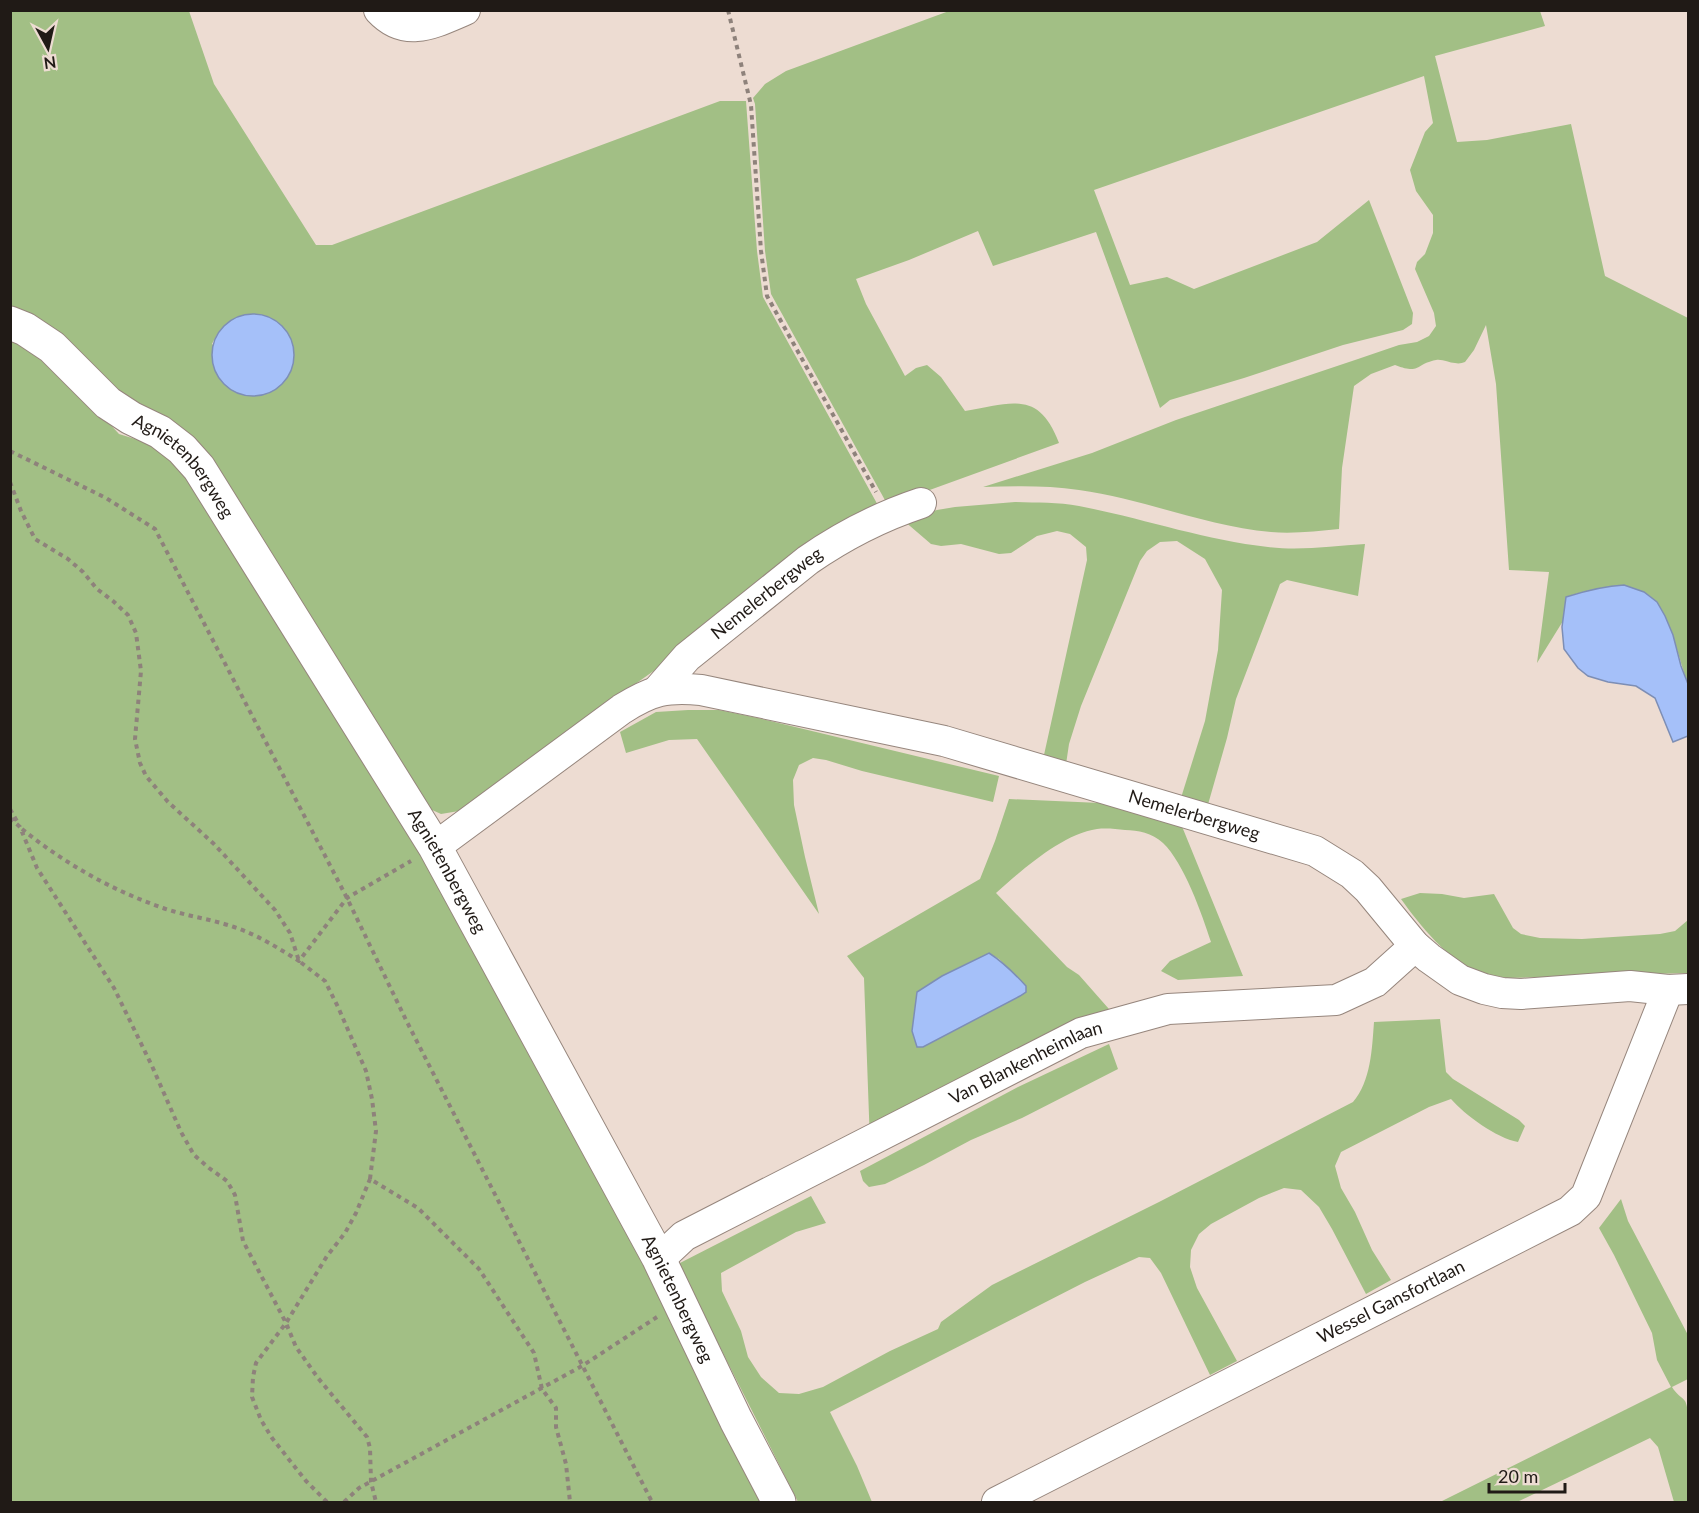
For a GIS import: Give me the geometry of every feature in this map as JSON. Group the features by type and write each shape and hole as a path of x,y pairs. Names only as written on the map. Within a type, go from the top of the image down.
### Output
{"street":[{"path":"379,10 387,20 399,25 414,27 430,24 465,10"},
{"name":"Agnietenbergweg","path":"10,323 46,342 65,358 108,403 131,418 160,432 182,449 199,468 435,847 658,1257 736,1420 779,1503"},
{"name":"Nemelerbergweg","path":"658,690 687,657 808,560 848,534 888,514 921,503"},
{"name":"Nemelerbergweg","path":"435,847 641,697 658,690 680,688 701,690 945,741 1316,851 1352,874 1368,889 1415,946 1429,958 1460,980 1484,989 1521,994 1630,986 1678,989"},
{"name":"Van Blankenheimlaan","path":"658,1257 684,1236 1080,1033 1168,1009 1336,1000 1375,982 1415,946"},
{"name":"Wessel Gansfortlaan","path":"997,1503 1570,1211 1586,1196 1678,989"}],"path":[{"path":"728,10 751,105 761,251 767,296 888,514"},
{"path":"10,451 106,498 155,529 347,898 651,1503"},
{"path":"10,482 34,539 68,559 128,615 136,633 141,671 135,739 140,763 146,776 168,802 214,844 275,910 290,933 299,962"},
{"path":"10,809 38,868 114,988 194,1155 227,1181 235,1195 243,1240 297,1347 318,1378 367,1437 370,1448 371,1482 376,1503"},
{"path":"10,818 66,862 93,878 161,907 232,926 258,936 324,981 338,1007 366,1071 376,1131 370,1179 345,1233 327,1256 286,1323 256,1363 252,1397 261,1420 272,1438 306,1481 327,1503"},
{"path":"299,962 347,898 435,847"},
{"path":"370,1179 418,1208 479,1269 534,1353 542,1389 556,1408 556,1427 566,1464 570,1503"},
{"path":"344,1503 359,1488 582,1366 680,1302"}],"green space":[{"path":"10,11 189,11 214,84 316,245 332,245 720,101 746,101 757,251 763,297 880,509 813,546 655,670 477,799 459,811 441,814 430,809 167,426 11,311","holes":["266,316 282,326 290,343 293,359 286,379 267,394 212,344 228,323"]},
{"path":"949,11 1540,11 1545,26 1435,56 1457,142 1487,140 1571,124 1605,276 1688,318 1688,684 1672,634 1660,608 1653,599 1640,591 1594,590 1566,597 1563,621 1537,663 1549,572 1509,570 1496,384 1486,325 1474,350 1465,362 1436,360 1414,369 1395,365 1371,374 1354,386 1342,468 1339,529 1271,532 1222,524 1103,494 1067,488 983,487 1092,453 1176,420 1399,345 1417,342 1429,336 1436,326 1434,313 1415,269 1417,262 1425,254 1433,233 1433,215 1416,191 1410,170 1425,132 1433,123 1424,76 1094,190 1130,285 1167,277 1194,289 1317,242 1369,200 1413,313 1412,324 1403,330 1343,345 1170,400 1160,408 1096,232 993,266 978,231 856,279 866,304 905,376 916,368 927,365 941,377 965,411 1010,404 1033,407 1051,426 1059,443 891,504 886,502 771,294 765,251 753,98 765,84 786,71"},
{"path":"10,337 53,362 119,434 148,443 174,462 196,484 318,674 558,1091 768,1502 11,1502"},
{"path":"1015,502 1079,506 1220,539 1268,547 1304,548 1365,544 1358,596 1287,580 1280,584 1236,699 1207,808 1180,801 1205,721 1218,650 1222,590 1205,559 1177,541 1160,542 1147,551 1140,561 1081,706 1069,744 1065,771 1042,764 1087,560 1086,547 1070,534 1057,531 1037,536 1011,553 999,554 961,544 941,546 931,544 903,520 955,507"},
{"path":"719,710 758,718 999,776 993,802 862,771 826,760 813,758 799,765 793,780 794,805 819,914 697,739 669,740 626,753 620,732 656,712"},
{"path":"1009,799 1100,803 1181,824 1243,976 1178,980 1161,971 1170,961 1211,942 1185,876 1163,843 1150,834 1140,831 1107,829 1084,832 1070,838 1043,854 996,893 1067,967 1079,975 1116,1017 870,1143 864,978 847,956 980,879","holes":["989,953 999,959 1017,977 1020,996 923,1047 917,1047 912,1031 917,992 942,976"]},
{"path":"1420,893 1464,898 1494,894 1513,928 1521,934 1540,938 1582,939 1660,934 1675,931 1688,920 1688,973 1507,978 1482,973 1468,967 1446,951 1401,899"},
{"path":"1440,1019 1446,1072 1453,1079 1525,1126 1518,1142 1509,1140 1482,1125 1451,1099 1429,1107 1341,1152 1335,1166 1341,1188 1372,1250 1391,1280 1366,1294 1319,1207 1301,1190 1284,1188 1259,1198 1211,1224 1199,1234 1191,1250 1190,1267 1197,1288 1237,1361 1210,1375 1161,1273 1150,1258 1139,1257 1085,1282 830,1412 872,1502 798,1502 678,1264 811,1196 826,1223 796,1232 721,1273 722,1291 741,1331 748,1357 761,1377 779,1393 799,1394 823,1387 890,1351 938,1329 941,1322 992,1285 1353,1102 1367,1075 1374,1022"},
{"path":"1109,1044 1118,1069 885,1184 869,1187 863,1181 860,1171 1018,1087"},
{"path":"1621,1199 1628,1221 1688,1335 1688,1379 1672,1387 1685,1401 1689,1419 1688,1502 1674,1502 1658,1447 1650,1438 1517,1502 1440,1502 1671,1387 1657,1360 1652,1333 1599,1228"}],"water":[{"path":"253,314 269,317 282,326 291,339 294,355 291,371 282,384 269,393 253,396 237,393 224,384 215,371 212,355 215,339 224,326 237,317"},
{"path":"1624,585 1644,592 1657,602 1673,635 1688,684 1688,736 1673,742 1655,698 1636,686 1588,676 1578,668 1564,649 1562,627 1566,597 1609,586"},
{"path":"989,953 1026,986 1026,992 923,1047 917,1047 912,1031 917,992 942,976"}]}
